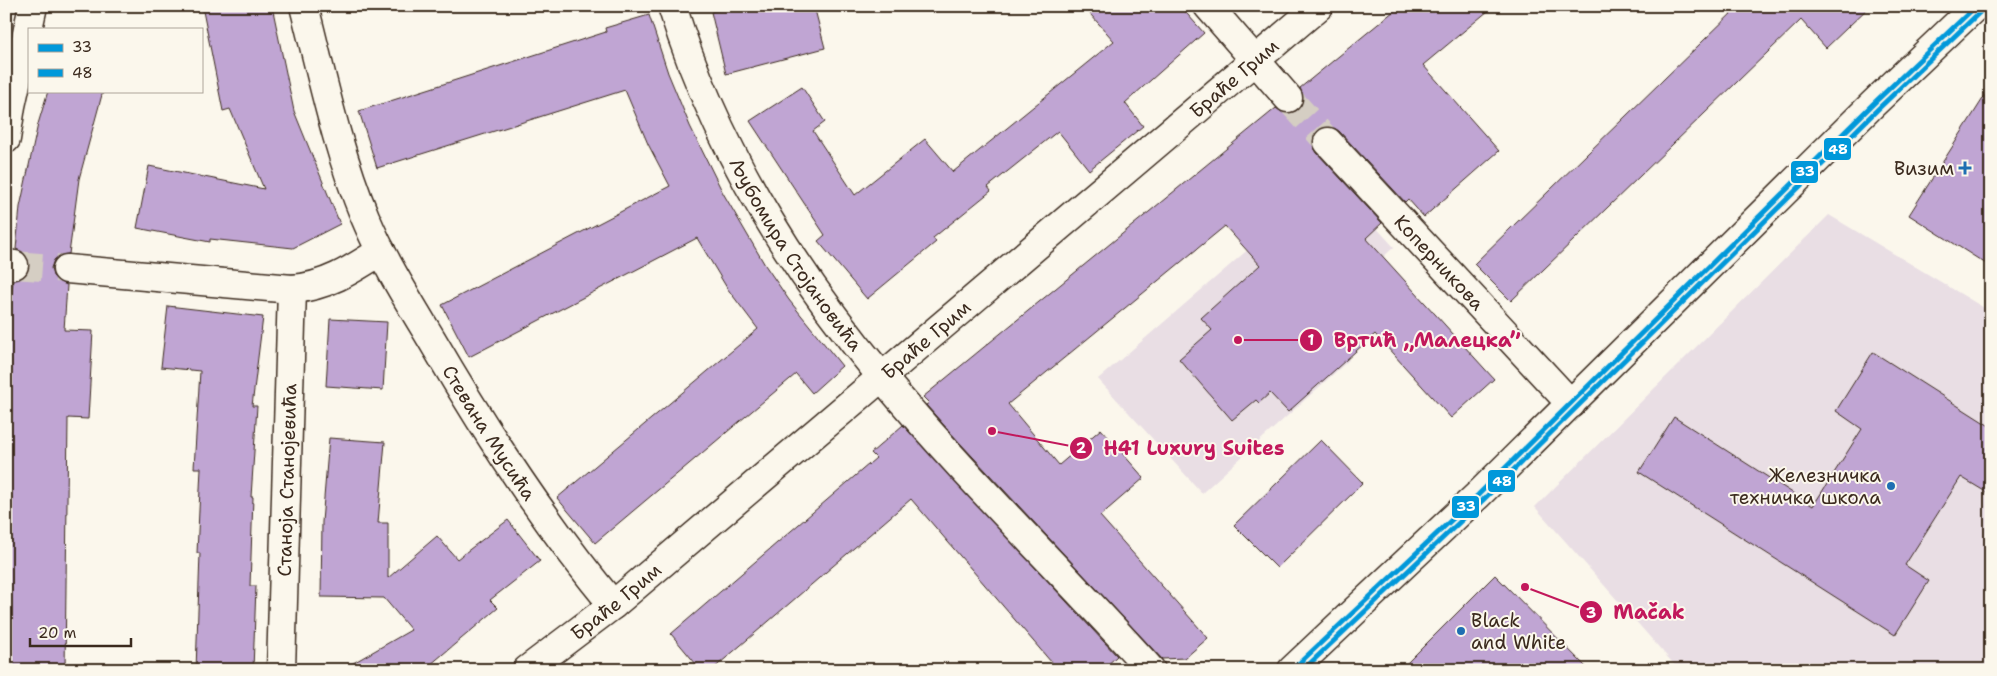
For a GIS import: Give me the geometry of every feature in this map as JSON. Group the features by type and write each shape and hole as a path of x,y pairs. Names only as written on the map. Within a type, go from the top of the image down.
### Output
{"street":[{"path":"28,28 33,6"},
{"name":"Стевана Мусића","path":"304,6 344,157 364,215 380,251 459,387 505,460 539,510 614,605"},
{"name":"Љубомира Стојановића","path":"672,6 711,113 735,162 760,205 825,302 881,376 968,474 1151,670"},
{"path":"1208,6 1288,98"},
{"name":"Браће Грим","path":"527,670 614,605 881,376 1319,6"},
{"path":"1292,670 1478,496 1873,104 1976,6"},
{"path":"6,139 11,106 28,29"},
{"name":"Коперникова","path":"1328,142 1571,404"},
{"path":"67,269 292,289 323,284 380,251"},
{"name":"Станоја Станојевића","path":"280,670 292,289"}],"shaded area":[{"path":"1331,178 1394,247 1315,320 1349,360 1202,493 1098,379"},
{"name":"Железничка техничка школа","path":"1829,215 1991,312 1991,670 1679,670 1535,507"}],"building":[{"path":"202,6 272,6 294,111 340,224 293,248 210,239 210,242 137,228 149,166 264,189 230,109 223,111"},
{"path":"733,6 814,6 825,48 726,74 711,12"},
{"path":"1083,6 1180,6 1204,33 1125,103 1143,126 1089,170 1058,131 988,187 991,191 933,238 936,242 867,299 818,241 825,235 750,121 802,87 825,122 813,131 855,195 925,139 953,172 1114,41"},
{"path":"1400,6 1494,6 1423,65 1499,151 1424,217 1408,199 1405,202 1339,131 1332,127 1324,127 1318,130 1313,138 1313,146 1317,153 1382,223 1366,238 1494,379 1451,418 1375,334 1288,412 1270,393 1259,403 1256,400 1232,420 1179,359 1212,330 1201,318 1260,265 1225,226 1008,404 1059,465 1101,429 1144,478 1100,516 1208,638 1185,658 1162,659 958,441 926,405 929,403 923,397 1276,108 1283,113 1291,113 1298,110 1303,103 1303,95 1300,88"},
{"path":"1739,6 1870,6 1826,48 1801,20 1511,301 1474,264"},
{"path":"649,15 668,73 690,126 723,193 765,265 789,300 842,366 812,393 796,374 595,543 557,498 758,329 727,288 697,238 469,357 442,305 670,186 648,144 625,90 377,168 359,111 606,32 605,28"},
{"name":"Визим","path":"1991,86 1991,267 1909,215"},
{"path":"48,92 103,92 79,179 69,254 60,255 54,260 51,268 53,276 58,281 67,285 64,330 93,331 88,419 68,418 65,670 6,670 6,382 9,327 13,280 20,279 26,275 29,267 28,258 23,252 16,249 20,207 38,124"},
{"path":"168,306 263,317 252,406 257,406 251,497 253,497 250,586 256,586 253,670 196,670 200,553 197,553 201,468 194,468 200,371 161,367"},
{"path":"330,319 387,322 383,390 326,386"},
{"name":"Железничка техничка школа","path":"1873,352 1991,427 1991,495 1961,477 1905,565 1929,581 1895,635 1639,472 1674,417 1813,506 1862,429 1836,411"},
{"path":"903,425 1117,656 1102,670 1058,670 911,499 712,670 701,670 671,634 876,458 871,453"},
{"path":"329,438 385,442 378,523 388,523 388,578 437,536 457,559 508,520 540,561 490,600 498,608 424,670 341,670 411,630 384,598 321,597 322,522"},
{"path":"1321,440 1363,483 1277,568 1234,525"},
{"path":"1495,575 1589,670 1400,670"}],"tunnel":[{"path":"1288,98 1328,142"},
{"path":"14,265 67,269"}],"transit line":[{"name":"33","path":"1292,670 1478,495 1873,104 1976,6"},
{"name":"48","path":"1303,670 1483,500 1878,109 1981,11"}],"place":[{"name":"Визим","path":"1965,168"},
{"name":"Вртић „Малецка”","path":"1238,340"},
{"name":"H41 Luxury Suites","path":"992,431"},
{"name":"Железничка техничка школа","path":"1891,486"},
{"name":"Mačak","path":"1525,587"},
{"name":"Black and White","path":"1461,631"}]}
